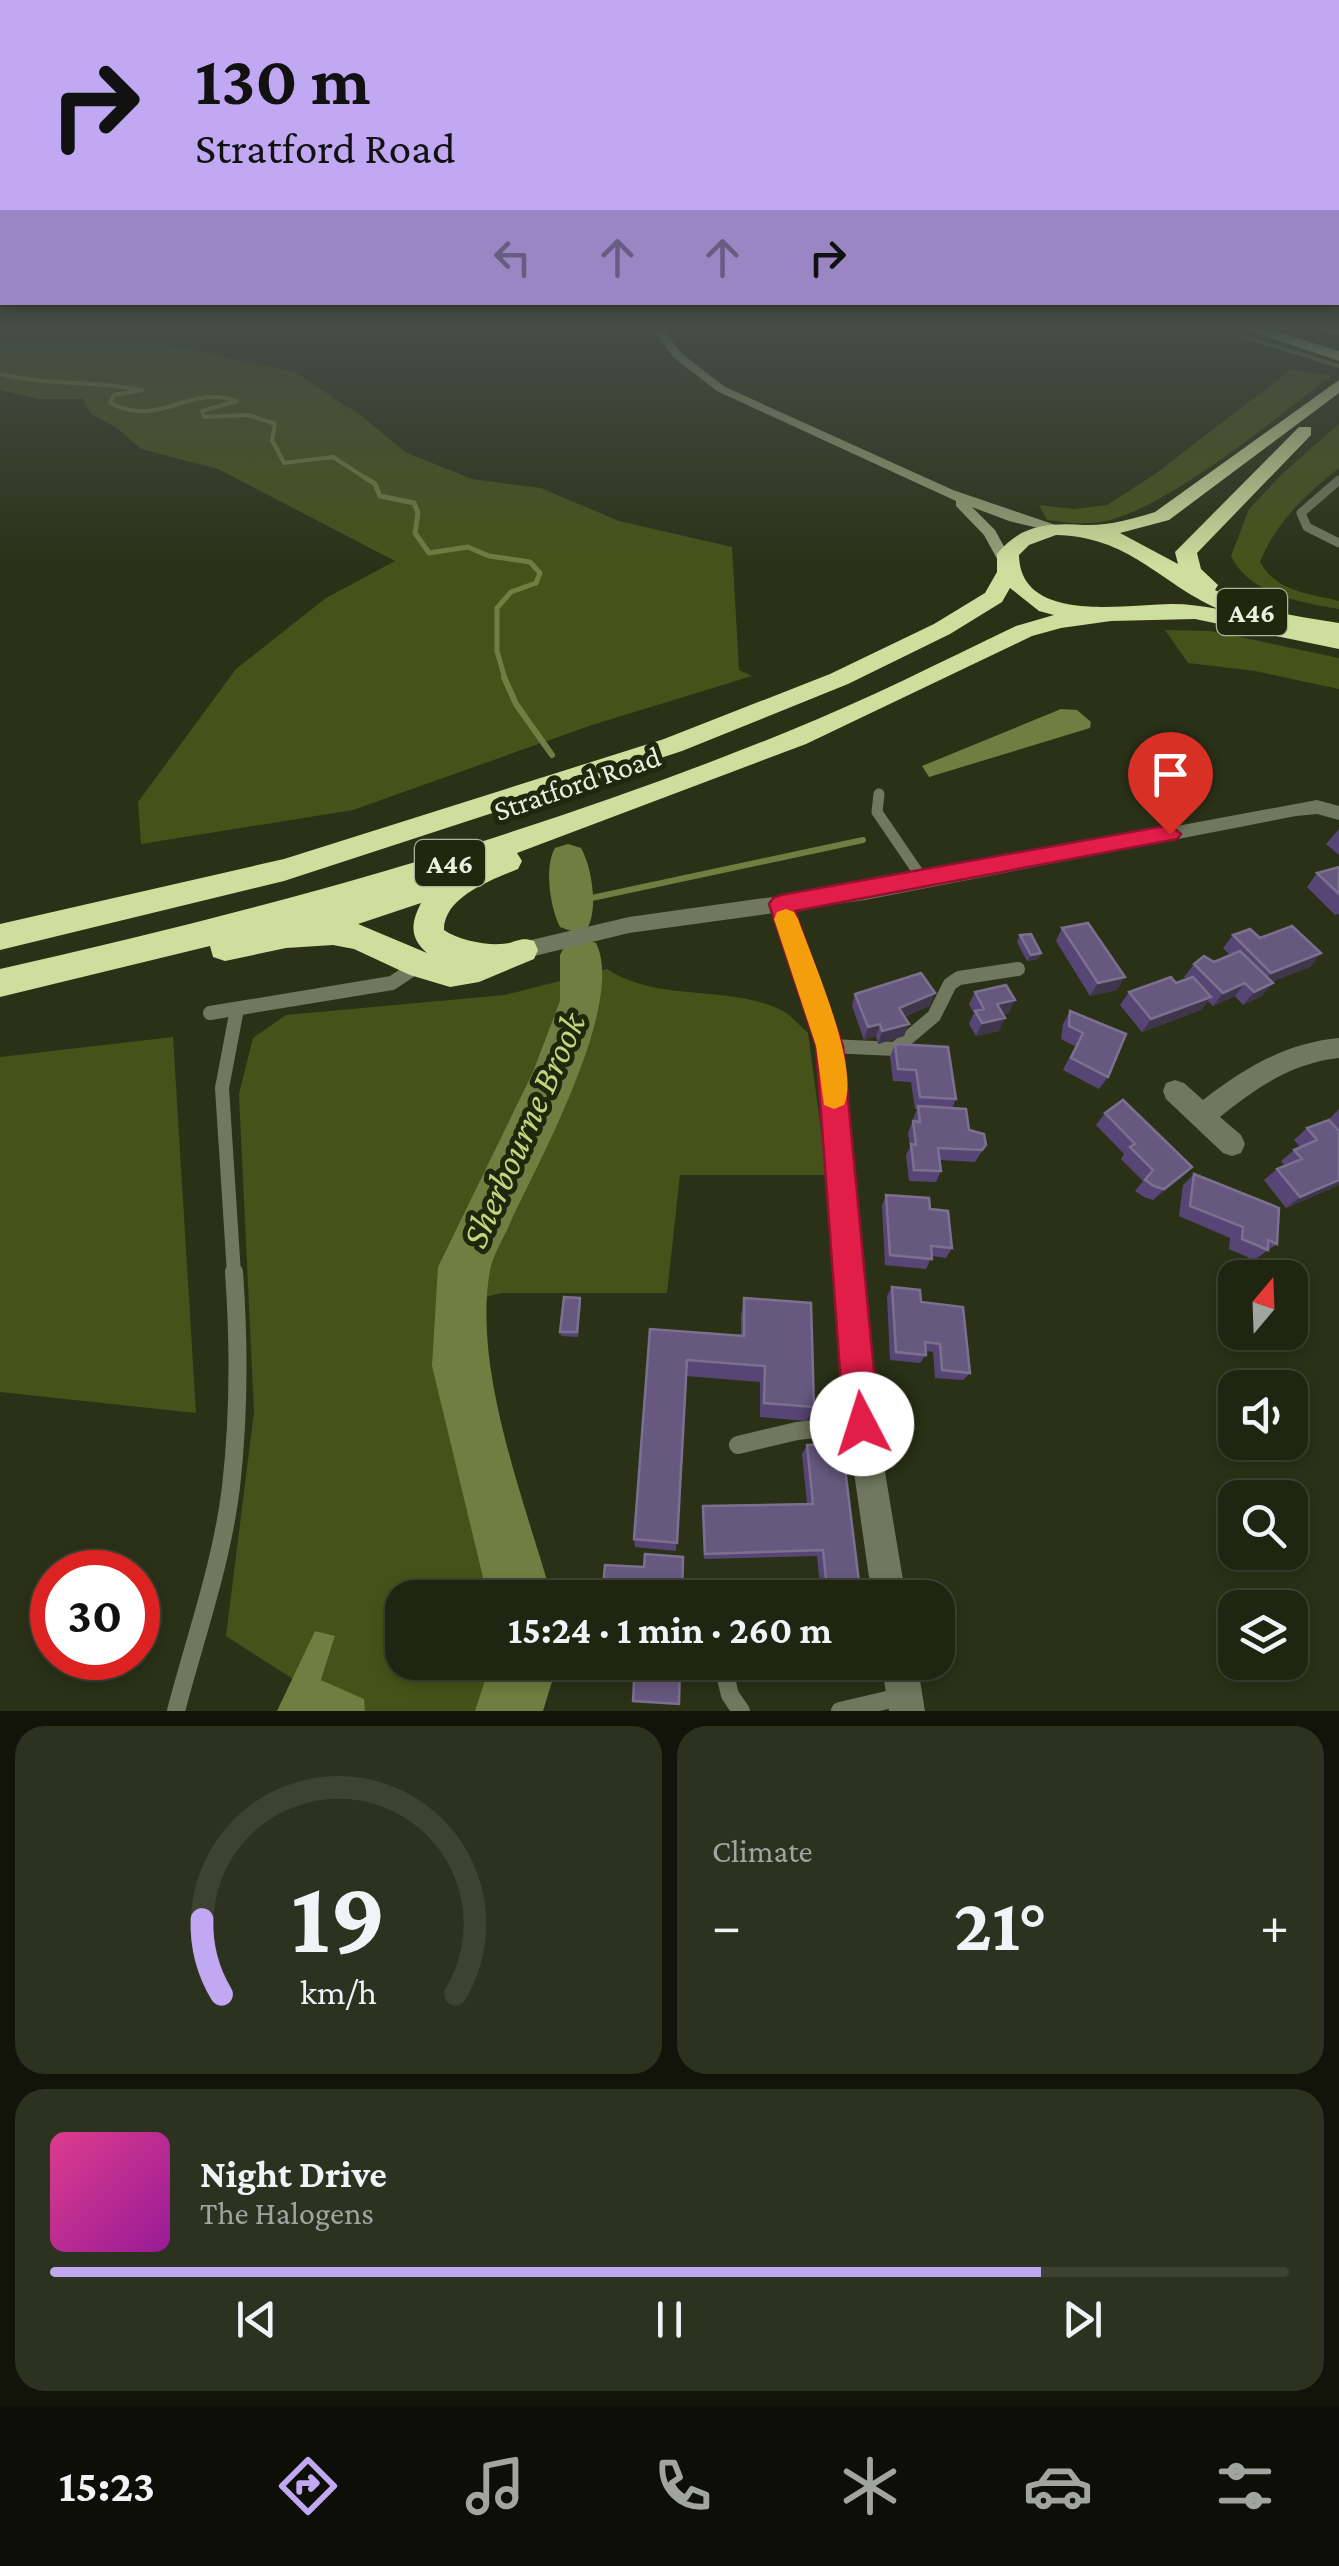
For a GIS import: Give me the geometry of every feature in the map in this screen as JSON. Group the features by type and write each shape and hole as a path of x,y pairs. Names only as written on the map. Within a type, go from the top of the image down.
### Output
{"highway":[{"name":"Stratford Road","path":"0,936 284,870 686,740 839,679 942,629 994,598 1007,568 1008,554 1021,540 1068,530 1125,528 1162,516 1309,407"},
{"path":"1163,608 1175,593 1166,553 1172,542 1214,500 1335,407"},
{"path":"1305,431 1192,544 1185,558 1198,580 1232,598 1339,627"},
{"path":"1068,530 1126,543 1170,570"},
{"path":"1007,568 1035,598 1102,617"},
{"name":"A46","path":"1170,570 1229,606 1339,627"},
{"name":"Stratford Road","path":"0,982 172,942 464,859 622,806 800,737 1024,631 1059,621 1163,608"},
{"name":"A46","path":"1163,608 1339,642"},
{"path":"0,997 274,936 385,904 631,814 800,737"},
{"path":"492,866 441,899 428,922 430,935 437,944 458,955 522,950"},
{"path":"274,936 344,933 377,942 418,964 461,973 522,950"}],"main road":[{"path":"760,407 948,493 1014,518 1068,530"},
{"path":"948,493 978,517 1007,568"}],"street":[{"path":"522,950 629,925 924,881 1296,809 1339,813"},
{"path":"781,904 830,1046 862,1424 886,1580"},
{"path":"1202,1116 1248,1079 1294,1057 1339,1048"},
{"path":"1175,1091 1232,1144"}],"lane":[{"path":"1339,480 1301,513 1306,527 1339,543"},
{"path":"880,794 877,812 924,881"},
{"path":"210,1013 392,983 418,964"},
{"path":"830,1046 895,1049 934,1016 950,984 959,978 1018,970"},
{"path":"176,1711 221,1541 234,1450 237,1316 222,1088 237,1009"},
{"path":"738,1446 797,1431 862,1424"},
{"path":"726,1680 741,1711"},
{"path":"840,1711 903,1690"}],"shaded area":[{"path":"87,407 348,407 405,452 472,479 541,488 619,521 732,547 739,670 752,676 592,725 353,810 141,844 138,802 236,669 326,598 395,561 218,469 141,449 117,428 91,414"},
{"path":"1243,407 1291,407 1188,482 1127,514 1101,522 1047,520 1039,505 1074,509 1107,505 1155,474"},
{"path":"1339,424 1339,468 1293,510 1274,534 1260,562 1275,580 1304,593 1339,601 1339,609 1263,588 1239,569 1231,556 1249,509"},
{"path":"1165,630 1211,631 1339,658 1339,689 1255,671 1188,663"},
{"path":"1061,709 1077,710 1091,722 1090,728 929,777 922,766"},
{"path":"607,969 647,986 734,997 781,1010 808,1033 827,1175 680,1175 667,1293 502,1293 463,1302 460,1366 516,1580 385,1580 385,1680 519,1680 509,1711 365,1711 363,1699 321,1680 335,1637 315,1631 293,1679 226,1636 254,1412 239,1094 253,1038 286,1015 505,995"},
{"path":"173,1037 196,1413 0,1392 0,1057"},
{"path":"315,1631 335,1636 321,1680 364,1699 365,1711 277,1711"}],"building":[{"path":"1339,867 1339,894 1317,873"},
{"path":"1088,923 1125,977 1098,983 1062,928"},
{"path":"1292,926 1321,953 1271,973 1233,935 1250,929 1260,938"},
{"path":"1031,934 1041,953 1031,955 1020,935"},
{"path":"1240,951 1273,983 1254,992 1245,983 1223,993 1194,964 1204,956 1214,962"},
{"path":"921,973 935,993 899,1008 909,1024 882,1031 880,1024 868,1027 855,994"},
{"path":"1171,977 1176,983 1193,977 1211,997 1151,1019 1129,992"},
{"path":"1006,985 1015,1000 997,1004 1005,1018 982,1023 975,1011 984,1009 975,992"},
{"path":"1070,1011 1126,1034 1108,1077 1071,1058 1083,1033 1069,1026"},
{"path":"895,1044 948,1047 956,1099 920,1097 916,1070 898,1069"},
{"path":"1123,1100 1192,1167 1164,1189 1145,1180 1153,1170 1105,1113"},
{"path":"918,1106 966,1109 969,1130 984,1134 986,1145 982,1150 938,1148 941,1171 914,1170 911,1144 916,1145 913,1121 920,1122"},
{"path":"1329,1120 1339,1131 1339,1180 1300,1197 1277,1169 1302,1159 1294,1150 1317,1140 1307,1128"},
{"path":"1194,1174 1279,1208 1277,1244 1268,1240 1268,1250 1242,1239 1243,1227 1190,1206"},
{"path":"886,1195 929,1198 930,1209 948,1211 952,1248 931,1246 932,1259 890,1255"},
{"path":"892,1287 920,1290 921,1302 963,1307 970,1373 942,1370 940,1344 925,1342 926,1355 896,1352"},
{"path":"564,1297 580,1298 577,1332 560,1332"},
{"path":"744,1298 811,1303 814,1407 764,1403 765,1366 687,1360 677,1543 634,1539 650,1329 744,1336"},
{"path":"842,1444 859,1580 826,1580 823,1550 705,1554 703,1506 813,1504 807,1445"},
{"path":"645,1554 683,1557 682,1580 604,1580 605,1565 644,1567"},
{"path":"634,1680 680,1680 679,1704 633,1701"}],"waterway":[{"name":"Sherbourne Brook","path":"120,407 144,411 168,407"},
{"name":"Sherbourne Brook","path":"217,407 202,411 204,417 248,415 275,424 272,440 284,463 333,457 370,481"},
{"name":"Sherbourne Brook","path":"366,478 375,484 380,496 414,503 418,513 415,533 429,553 468,547 489,556 530,562 540,573 536,583 511,592 497,608 497,651 505,679"},
{"name":"Sherbourne Brook","path":"504,677 516,704 552,755"},
{"path":"573,902 863,840"},
{"name":"Sherbourne Brook","path":"568,858 574,916"},
{"name":"Sherbourne Brook","path":"515,1580 460,1366 464,1267 554,1076 581,1001 581,955"},
{"name":"Sherbourne Brook","path":"509,1711 519,1680"}],"slow traffic":[{"path":"786,919 830,1046 834,1096"}],"route":[{"path":"862,1424 830,1046 781,904 865,892 1170,834"}]}
